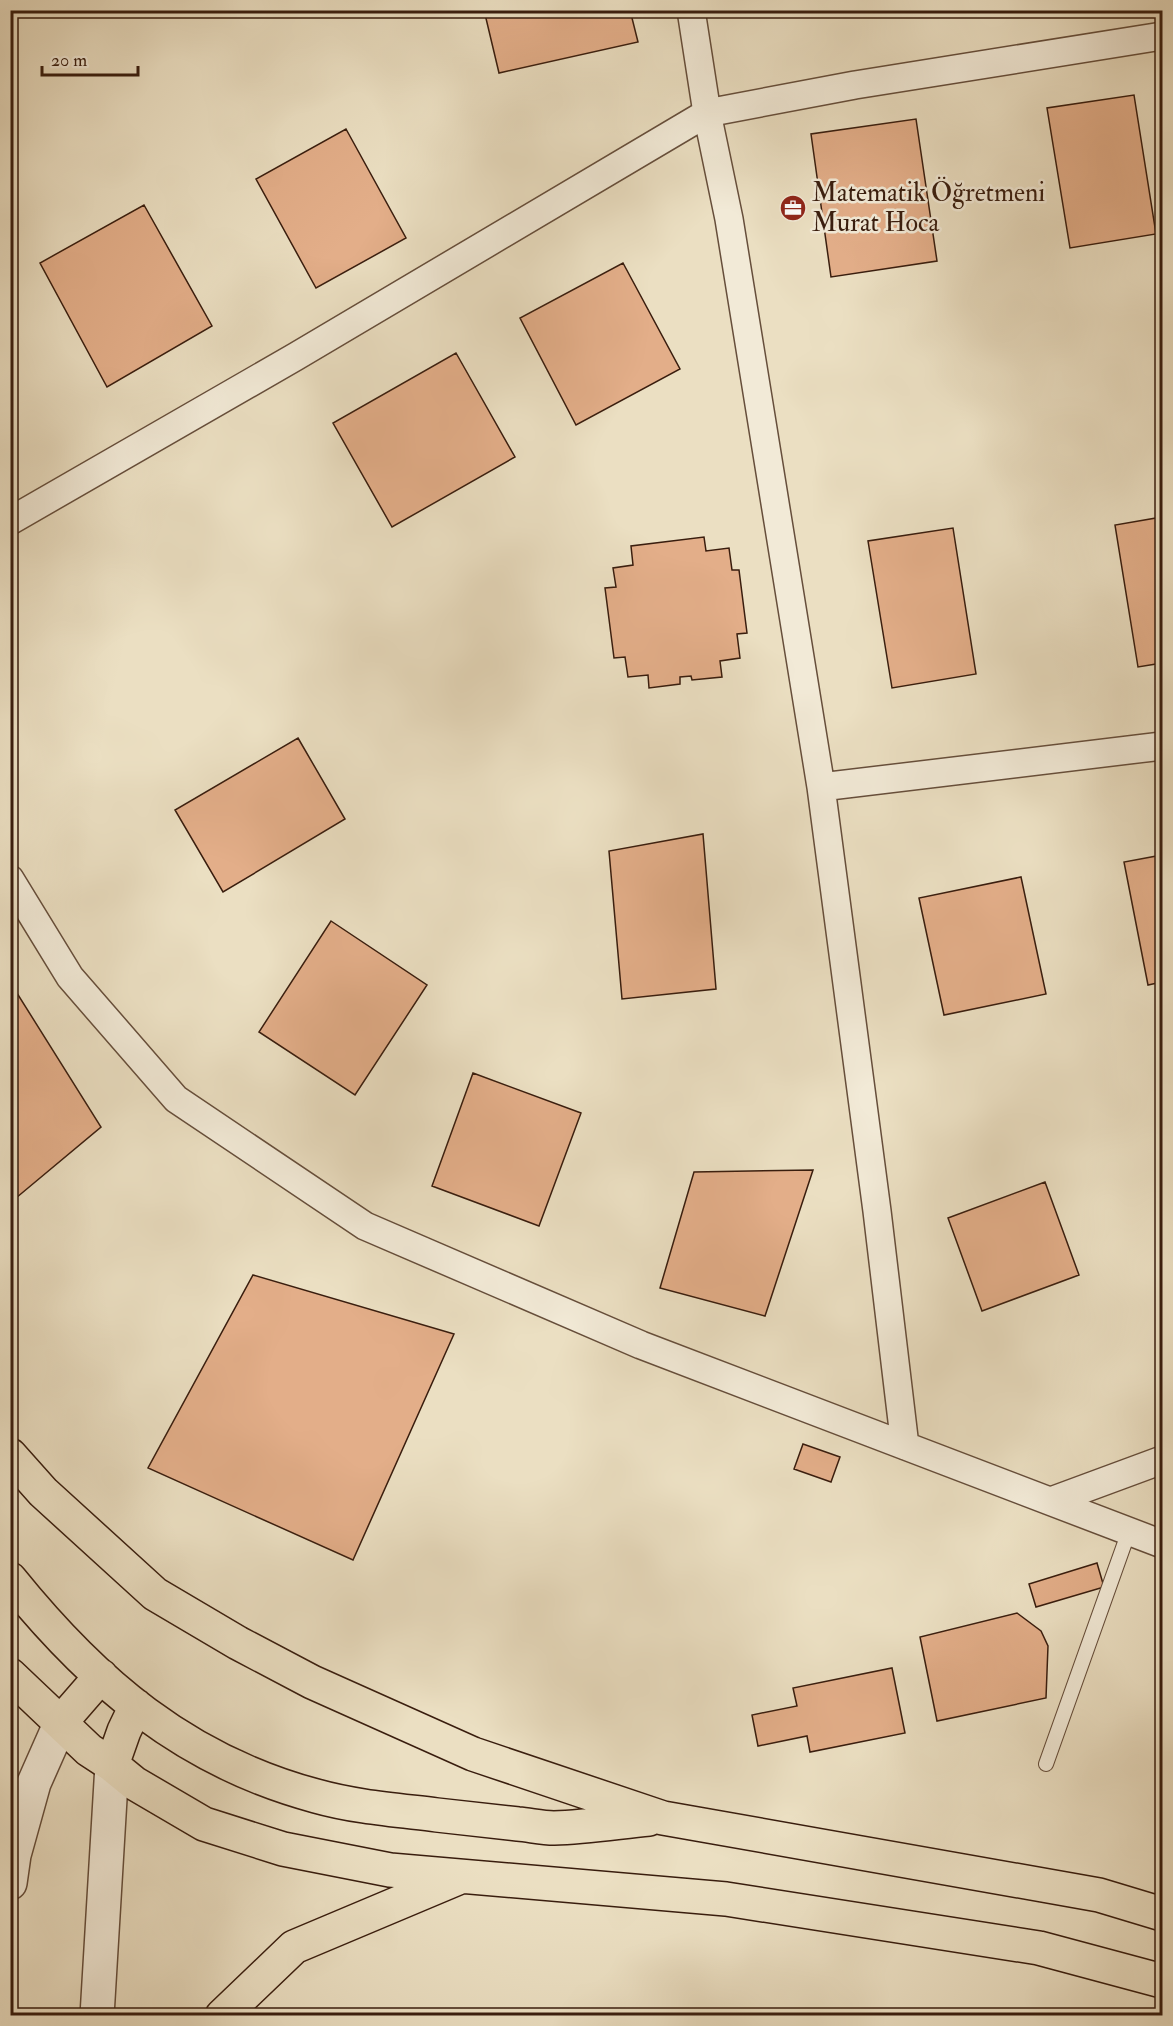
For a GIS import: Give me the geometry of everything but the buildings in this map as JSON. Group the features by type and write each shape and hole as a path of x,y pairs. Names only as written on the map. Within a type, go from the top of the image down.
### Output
{"main road":[{"path":"10,1455 43,1492 155,1594 238,1643 312,1682 473,1754 663,1818 1099,1895 1162,1914"},
{"path":"10,1579 40,1616 72,1649 164,1728 202,1751 284,1786 351,1804 554,1828 663,1818"},
{"path":"10,1675 89,1750 134,1783 204,1824 272,1846 390,1870 726,1899 1039,1948 1162,1981"},
{"path":"61,1722 101,1676"},
{"path":"112,1765 136,1706"},
{"path":"222,2016 294,1947 462,1876"}],"street":[{"path":"691,10 707,113 729,219 821,787 877,1211 905,1446"},
{"path":"10,521 295,357 707,113 855,85 1162,36"},
{"path":"821,787 1162,746"},
{"path":"10,879 70,977 176,1099 365,1226 641,1345 1162,1544"},
{"path":"1051,1502 1162,1460"},
{"path":"10,1883 14,1855 34,1783 61,1722"},
{"path":"97,2016 112,1765"}],"lane":[{"path":"1046,1764 1129,1531"}],"place":[{"name":"Matematik Öğretmeni Murat Hoca","path":"793,208"}]}
